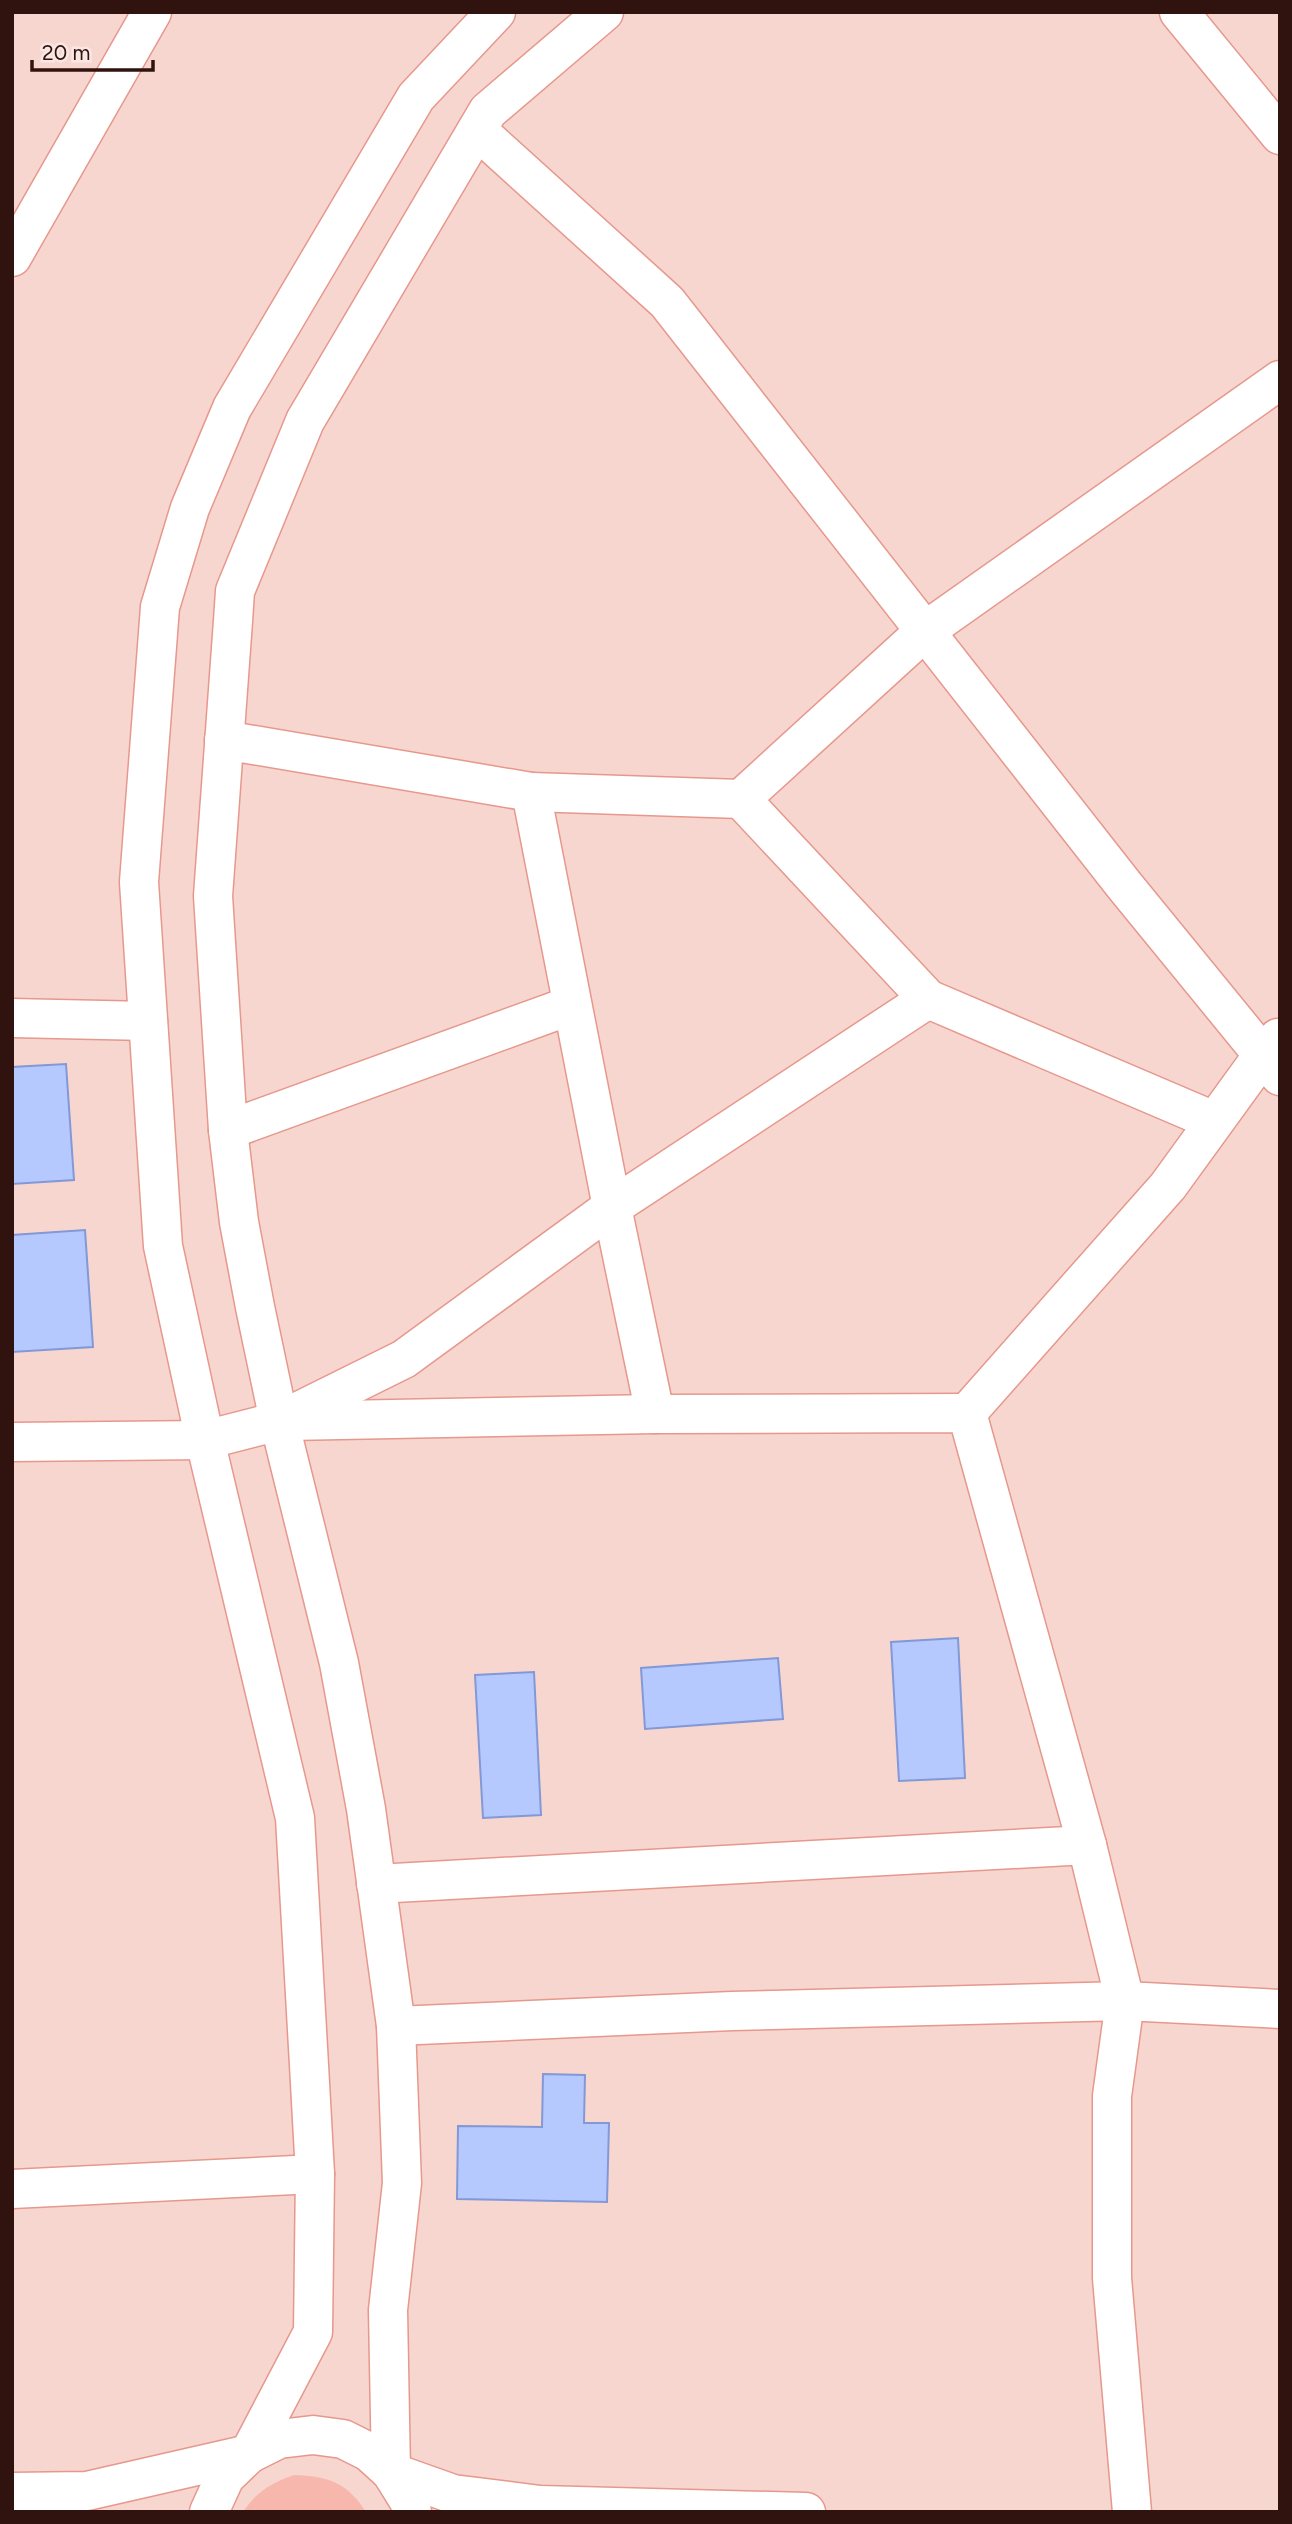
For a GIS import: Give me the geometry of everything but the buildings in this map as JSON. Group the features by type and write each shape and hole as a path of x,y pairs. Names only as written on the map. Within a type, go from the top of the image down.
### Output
{"street":[{"path":"12,257 152,12"},
{"path":"391,2472 388,2310 402,2183 396,2025 366,1809 339,1663 279,1421 239,1222 228,1130 213,896 236,591 305,421 488,111 604,12"},
{"path":"1179,12 1280,135"},
{"path":"209,2512 225,2477 249,2454 313,2332 315,2174 295,1818 205,1440 163,1246 139,882 160,607 190,508 232,408 416,97 476,18"},
{"path":"279,1421 655,1414 967,1413 1168,1186 1214,1121 1274,1056 1124,885 667,302 477,130"},
{"path":"224,740 531,792 741,799 925,631 1280,380"},
{"path":"531,792 655,1414"},
{"path":"741,799 928,999 1214,1121"},
{"path":"12,1442 205,1440 279,1421 404,1359 612,1207 928,999"},
{"path":"228,1130 572,1005"},
{"path":"12,1018 148,1021"},
{"path":"967,1413 1087,1845 1125,2001 1112,2096 1112,2278 1132,2512"},
{"path":"376,1884 1087,1845"},
{"path":"396,2025 732,2011 1125,2001 1280,2008"},
{"path":"12,2189 315,2174"},
{"path":"12,2492 87,2491 249,2454 279,2439 313,2435 342,2440 369,2452 391,2472 409,2501 412,2512"},
{"path":"391,2472 453,2494 540,2505 806,2512"}],"shaded area":[{"path":"294,2475 326,2479 344,2487 366,2512 243,2512 265,2489"}]}
